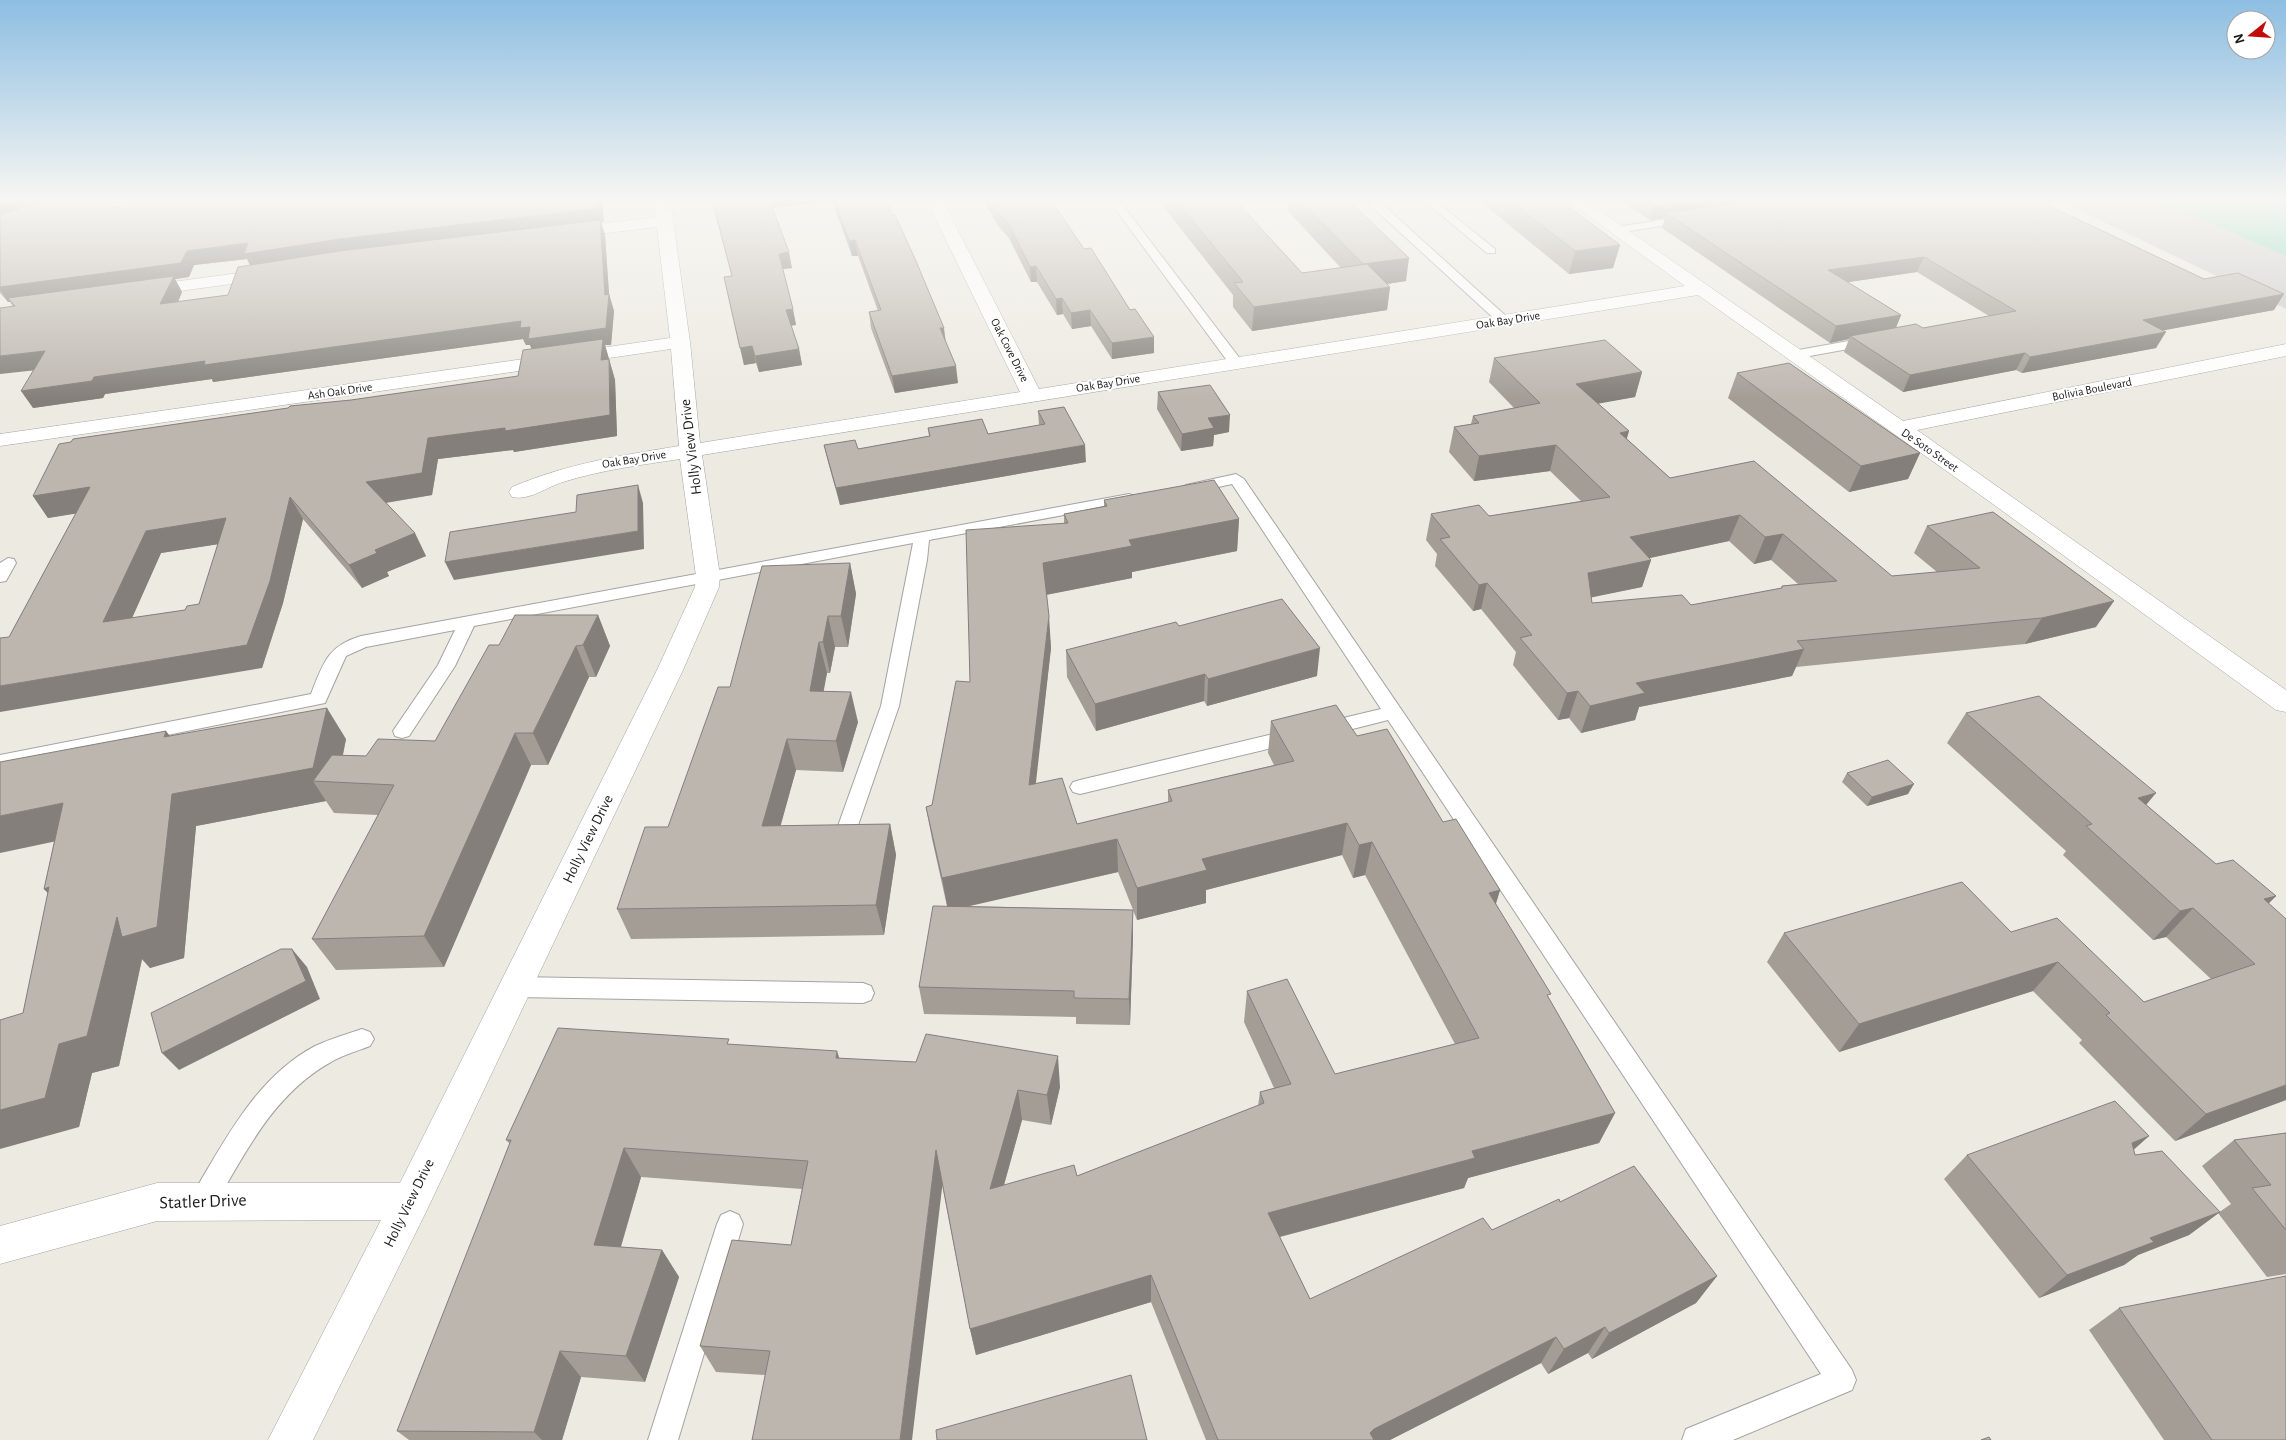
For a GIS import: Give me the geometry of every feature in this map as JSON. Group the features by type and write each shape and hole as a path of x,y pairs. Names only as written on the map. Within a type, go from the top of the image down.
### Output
{"street":[{"name":"Holly View Drive","path":"290,1440 411,1201 670,670 707,587 708,576 690,450 671,266"},
{"name":"Oak Cove Drive","path":"968,266 1032,395"},
{"name":"De Soto Street","path":"1667,266 2286,703"},
{"path":"129,292 287,271"},
{"name":"Oak Bay Drive","path":"520,492 553,478 594,466 1699,289"},
{"name":"Ash Oak Drive","path":"0,440 680,342"},
{"name":"Bolivia Boulevard","path":"1898,428 2286,350"},
{"name":"Statler Drive","path":"0,1245 157,1202 411,1201"}],"lane":[{"path":"1163,266 1236,363"},
{"path":"1444,266 1503,320"},
{"path":"1793,355 1885,339"},
{"path":"0,762 318,699 332,665 340,652 361,642 1236,479 1842,1380 1697,1440"},
{"path":"844,837 890,706 919,560 921,539"},
{"path":"402,731 446,666 467,622"},
{"path":"1080,787 1392,713"},
{"path":"515,987 863,992"},
{"path":"203,1201 249,1124 271,1095 322,1054 362,1039"},
{"path":"663,1440 730,1224"}],"shaded area":[{"path":"2196,266 2286,266 2286,309"}],"building":[{"path":"0,266 157,266 0,287"},
{"path":"603,266 605,295 609,294 606,328 528,339 530,327 520,328 521,321 204,365 205,361 94,377 92,381 21,391 45,351 0,356 0,308 15,306 8,298 174,276 160,304 228,295 238,267"},
{"path":"729,266 782,266 793,309 786,310 799,349 755,356 752,346 740,348 724,277 732,276"},
{"path":"865,266 918,266 944,328 940,328 956,366 892,376 869,312 881,310"},
{"path":"1036,266 1102,266 1130,310 1135,309 1154,337 1112,343 1090,310 1071,313 1062,298 1056,299"},
{"path":"1230,266 1296,266 1302,273 1351,266 1369,266 1390,287 1254,307 1234,283 1243,282"},
{"path":"1746,266 1856,266 1828,270 1901,315 1836,326"},
{"path":"1940,266 2177,266 2204,279 2238,273 2284,294 2143,320 2166,332 2030,357 2025,353 1910,375 1850,336 1916,324 1923,328 2016,311"},
{"path":"603,339 601,360 609,359 610,415 505,431 505,428 428,438 422,473 366,482 415,533 375,550 377,553 349,565 290,497 270,581 247,645 0,686 0,638 9,637 90,487 33,496 59,444 71,442 73,439 288,408 290,406 351,400 518,376 523,350","holes":["226,518 199,604 187,606 185,610 103,622 146,531"]},
{"path":"1605,340 1642,372 1576,384 1629,431 1620,433 1670,478 1754,461 1892,576 1980,568 1927,526 1993,512 2114,601 2042,618 1797,641 1804,649 1636,683 1645,693 1590,706 1578,691 1567,693 1520,638 1532,635 1487,583 1479,585 1440,539 1450,537 1431,514 1479,505 1489,516 1610,497 1556,445 1479,456 1454,427 1479,423 1473,416 1540,403 1494,358","holes":["1740,515 1765,537 1783,534 1837,581 1782,586 1782,588 1691,605 1682,595 1592,603 1588,573 1651,560 1630,537"]},
{"path":"1789,363 1920,453 1861,466 1737,373"},
{"path":"1210,385 1230,415 1208,418 1214,428 1182,434 1158,392"},
{"path":"1064,407 1085,445 836,488 824,445 855,440 858,449 930,436 928,428 982,419 988,434 1045,424 1038,411"},
{"path":"1214,480 1239,519 1129,540 1132,546 1043,563 1049,616 1029,785 1062,778 1077,824 1172,801 1168,790 1294,761 1271,721 1336,705 1357,736 1387,729 1443,822 1456,819 1500,890 1489,893 1551,994 1547,995 1615,1113 1472,1151 1475,1158 1268,1213 1310,1299 1483,1218 1492,1230 1559,1199 1560,1202 1634,1166 1717,1276 1609,1333 1605,1327 1564,1349 1556,1337 1374,1429 1370,1433 1374,1440 1218,1440 1151,1275 970,1329 936,1150 900,1440 752,1440 770,1351 700,1346 732,1240 791,1245 808,1161 624,1148 594,1245 662,1250 626,1356 560,1351 534,1432 397,1431 511,1140 506,1140 558,1028 729,1039 727,1044 837,1051 836,1058 916,1062 926,1034 1058,1056 1047,1095 1018,1090 990,1189 1074,1165 1077,1176 1264,1103 1260,1092 1291,1084 1247,991 1287,979 1335,1074 1479,1038 1372,842 1359,845 1347,823 1202,859 1207,870 1137,888 1117,839 942,878 926,807 932,805 956,681 970,682 966,530 1068,523 1064,514 1107,506 1104,500"},
{"path":"638,485 638,531 445,562 450,532 576,512 577,495"},
{"path":"850,563 841,616 828,616 823,642 819,642 810,691 851,692 836,741 787,739 762,826 890,824 876,905 617,909 645,827 668,827 718,687 730,687 762,566"},
{"path":"1282,599 1320,648 1208,679 1205,674 1095,704 1066,650 1176,622 1179,626"},
{"path":"515,615 598,615 583,645 576,646 533,733 515,733 424,936 312,939 394,785 313,781 332,755 366,756 378,739 435,741 489,645 499,645"},
{"path":"2039,696 2156,793 2138,798 2216,864 2233,860 2276,896 2264,899 2286,919 2286,1085 2206,1114 2106,1015 2110,1013 2058,962 1859,1024 1784,933 1962,882 2011,932 2057,918 2144,1002 2255,964 2193,908 2180,911 2086,826 2092,824 1966,713"},
{"path":"327,708 313,768 172,794 157,927 122,937 117,917 87,1036 59,1044 45,1098 0,1110 0,1020 23,1013 49,887 44,889 63,803 0,816 0,762 166,731 164,737"},
{"path":"1888,760 1914,784 1872,797 1847,773"},
{"path":"933,906 1133,910 1129,999 1074,998 1074,991 919,987"},
{"path":"281,949 292,949 306,981 162,1053 151,1013"},
{"path":"2115,1101 2149,1136 2132,1143 2135,1155 2162,1151 2220,1212 2150,1238 2154,1242 2067,1275 1967,1155"},
{"path":"2286,1133 2286,1230 2252,1188 2271,1185 2234,1140"},
{"path":"2286,1276 2286,1440 2212,1440 2119,1308"},
{"path":"1131,1375 1147,1440 937,1440 936,1430"}]}
